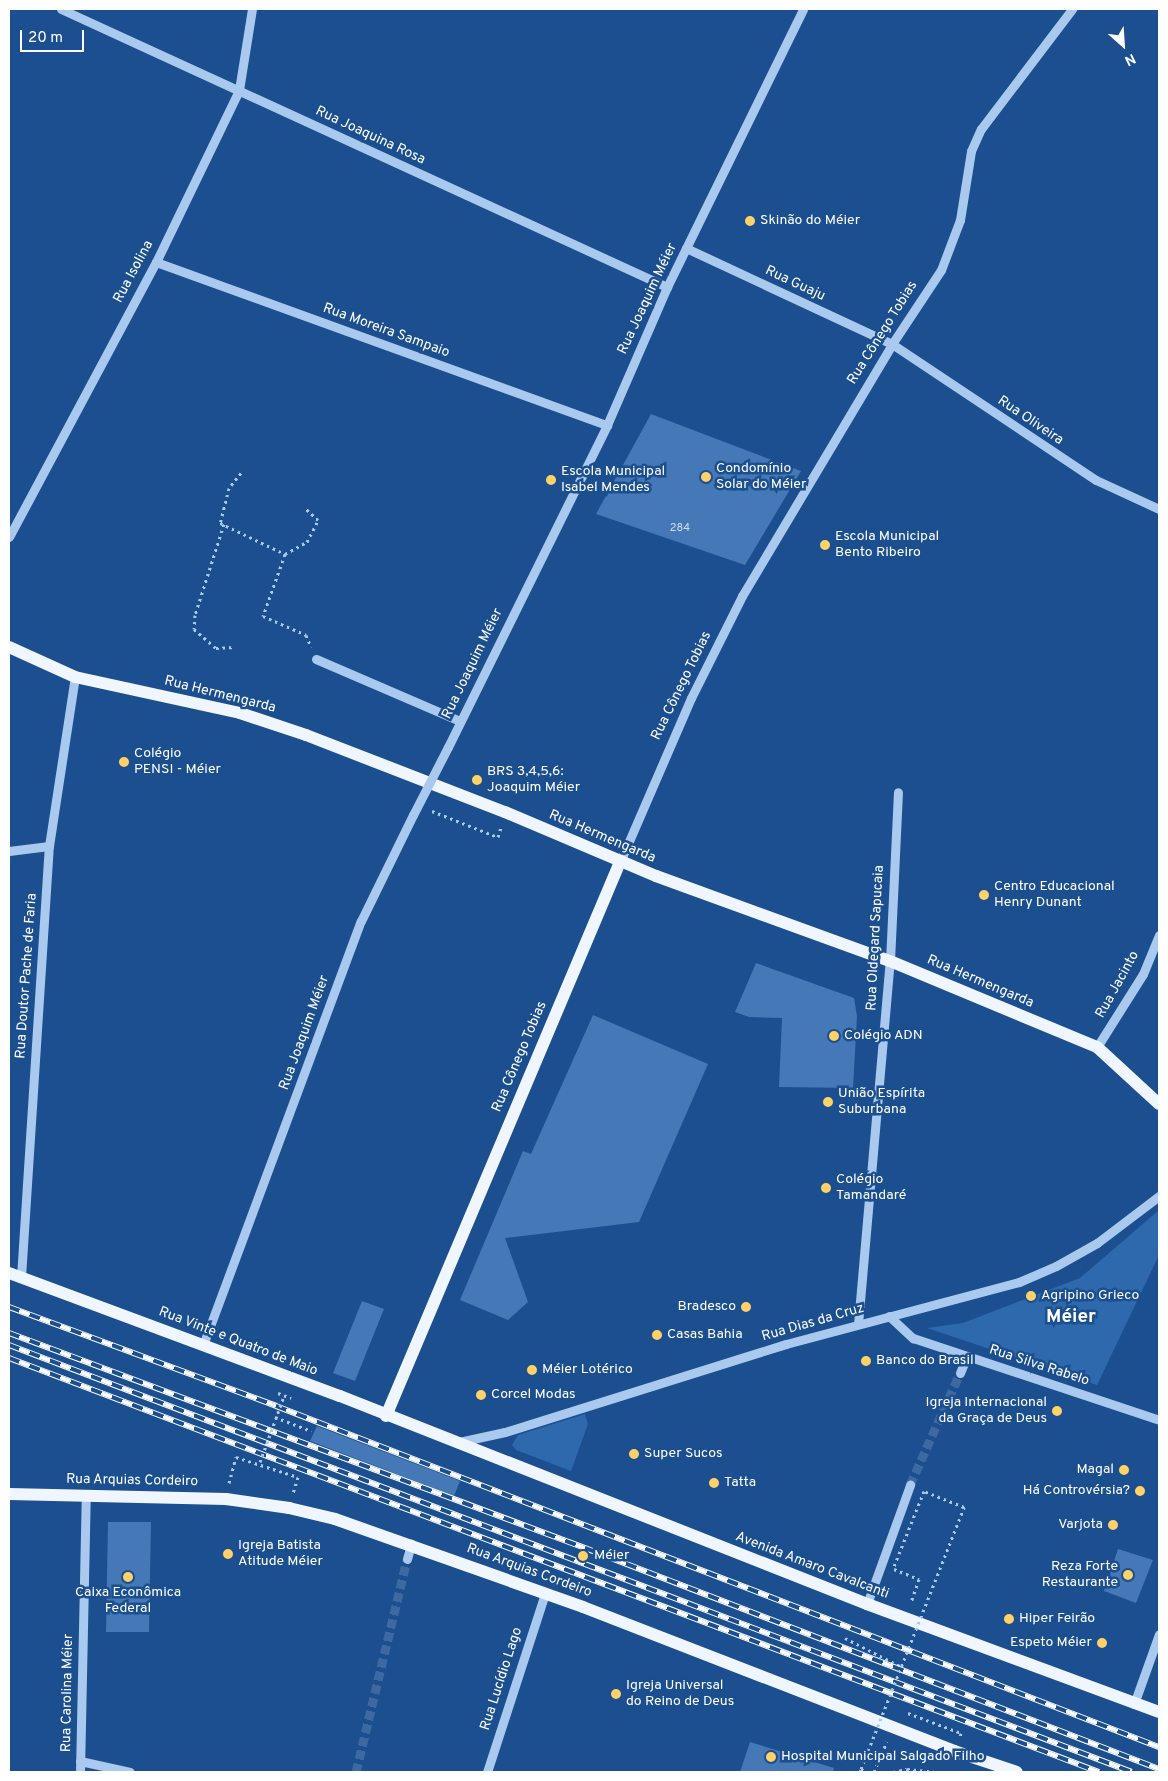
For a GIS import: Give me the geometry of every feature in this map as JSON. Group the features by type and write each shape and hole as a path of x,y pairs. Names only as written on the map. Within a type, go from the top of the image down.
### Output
{"main road":[{"name":"Rua Hermengarda","path":"9,647 75,677 240,713 306,735 505,812 620,862 890,960 1097,1047 1159,1104"},
{"name":"Rua Cônego Tobias","path":"386,1416 620,862"},
{"name":"Rua Vinte e Quatro de Maio","path":"9,1273 203,1345 456,1443"},
{"name":"Avenida Amaro Cavalcanti","path":"456,1443 867,1604 1159,1712"},
{"name":"Rua Arquias Cordeiro","path":"9,1494 226,1499 289,1508 411,1544 894,1728 1017,1772"}],"street":[{"name":"Rua Joaquina Rosa","path":"62,9 667,288"},
{"name":"Rua Isolina","path":"9,537 156,262 239,90 252,9"},
{"name":"Rua Joaquim Méier","path":"203,1345 361,921 607,425 667,288 803,9"},
{"name":"Rua Cônego Tobias","path":"620,862 691,698 742,596 892,344 942,270 953,244 960,220 971,151 981,129 1072,9"},
{"name":"Rua Guaju","path":"686,248 892,344"},
{"name":"Rua Moreira Sampaio","path":"156,262 607,425"},
{"name":"Rua Oliveira","path":"892,344 1096,480 1159,510"},
{"path":"316,659 460,721"},
{"name":"Rua Doutor Pache de Faria","path":"21,1277 49,846 75,677"},
{"name":"Rua Oldegard Sapucaia","path":"858,1324 890,960 898,792"},
{"path":"9,851 49,846"},
{"name":"Rua Jacinto","path":"1097,1047 1143,974 1159,935"},
{"name":"Rua Dias da Cruz","path":"456,1443 506,1432 858,1324 1018,1282 1056,1266 1097,1243 1159,1196"},
{"name":"Rua Silva Rabelo","path":"889,1316 914,1338 1159,1420"},
{"path":"960,1373 967,1356"},
{"path":"867,1604 910,1485"},
{"name":"Rua Carolina Méier","path":"80,1772 86,1495"},
{"path":"407,1559 411,1544"},
{"name":"Rua Lucídio Lago","path":"486,1772 545,1594"},
{"path":"1134,1704 1159,1634"},
{"path":"80,1761 130,1772"}],"path":[{"path":"241,473 229,488 220,523 285,554"},
{"path":"306,509 318,520 307,542 285,554 263,616 306,635 316,659"},
{"path":"224,524 195,614 194,629 216,648 235,647"},
{"path":"418,805 498,837"},
{"path":"260,1462 284,1396"},
{"path":"276,1417 311,1430"},
{"path":"226,1499 236,1457 260,1462 298,1477"},
{"path":"866,1772 860,1771 964,1507 924,1491 893,1569 918,1579 906,1618"},
{"path":"845,1638 902,1667"},
{"path":"874,1772 894,1728"},
{"path":"893,1772 907,1769 934,1772"}],"shaded area":[{"path":"1159,1210 1159,1255 1097,1385 927,1328 963,1323 1080,1278"},
{"path":"585,1414 588,1424 571,1471 516,1450 512,1445 518,1435"}],"building":[{"name":"Condomínio Solar do Méier","path":"651,414 801,471 745,565 596,514"},
{"path":"756,963 854,998 857,1016 853,1088 779,1087 782,1018 749,1017 735,1012"},
{"path":"593,1015 708,1064 639,1222 505,1238 528,1302 508,1320 460,1300 523,1151 531,1154"},
{"path":"362,1301 384,1309 355,1381 333,1373"},
{"path":"317,1426 460,1481 454,1496 310,1441"},
{"name":"Caixa Econômica Federal","path":"108,1522 151,1522 149,1632 106,1632"},
{"name":"Reza Forte Restaurante","path":"1118,1549 1153,1560 1136,1603 1104,1591"},
{"name":"Hospital Municipal Salgado Filho","path":"750,1742 834,1768 833,1772 740,1772"}],"tunnel":[{"path":"910,1485 960,1373"},
{"path":"356,1772 407,1559"}],"railway":[{"path":"9,1307 276,1406 1159,1747"},
{"path":"9,1333 585,1548 1159,1769"},
{"path":"9,1345 1132,1772"},
{"path":"9,1358 1099,1772"}],"place":[{"name":"Skinão do Méier","path":"750,221"},
{"name":"Condomínio Solar do Méier","path":"706,477"},
{"name":"Escola Municipal Isabel Mendes","path":"551,480"},
{"name":"Escola Municipal Bento Ribeiro","path":"825,545"},
{"name":"Colégio PENSI - Méier","path":"124,762"},
{"name":"BRS 3,4,5,6: Joaquim Méier","path":"477,780"},
{"name":"Centro Educacional Henry Dunant","path":"984,895"},
{"name":"Colégio ADN","path":"834,1036"},
{"name":"União Espírita Suburbana","path":"828,1102"},
{"name":"Colégio Tamandaré","path":"826,1188"},
{"name":"Agripino Grieco","path":"1031,1296"},
{"name":"Bradesco","path":"746,1307"},
{"name":"Casas Bahia","path":"657,1335"},
{"name":"Banco do Brasil","path":"866,1361"},
{"name":"Méier Lotérico","path":"532,1370"},
{"name":"Corcel Modas","path":"481,1395"},
{"name":"Igreja Internacional da Graça de Deus","path":"1057,1411"},
{"name":"Super Sucos","path":"634,1454"},
{"name":"Magal","path":"1124,1470"},
{"name":"Tatta","path":"714,1483"},
{"name":"Há Controvérsia?","path":"1140,1491"},
{"name":"Varjota","path":"1113,1525"},
{"name":"Igreja Batista Atitude Méier","path":"228,1554"},
{"name":"Méier","path":"583,1556"},
{"name":"Reza Forte Restaurante","path":"1128,1575"},
{"name":"Caixa Econômica Federal","path":"128,1577"},
{"name":"Hiper Feirão","path":"1009,1619"},
{"name":"Espeto Méier","path":"1102,1643"},
{"name":"Igreja Universal do Reino de Deus","path":"616,1694"},
{"name":"Hospital Municipal Salgado Filho","path":"771,1757"}],"district":[{"name":"Méier","path":"1071,1318"}]}
